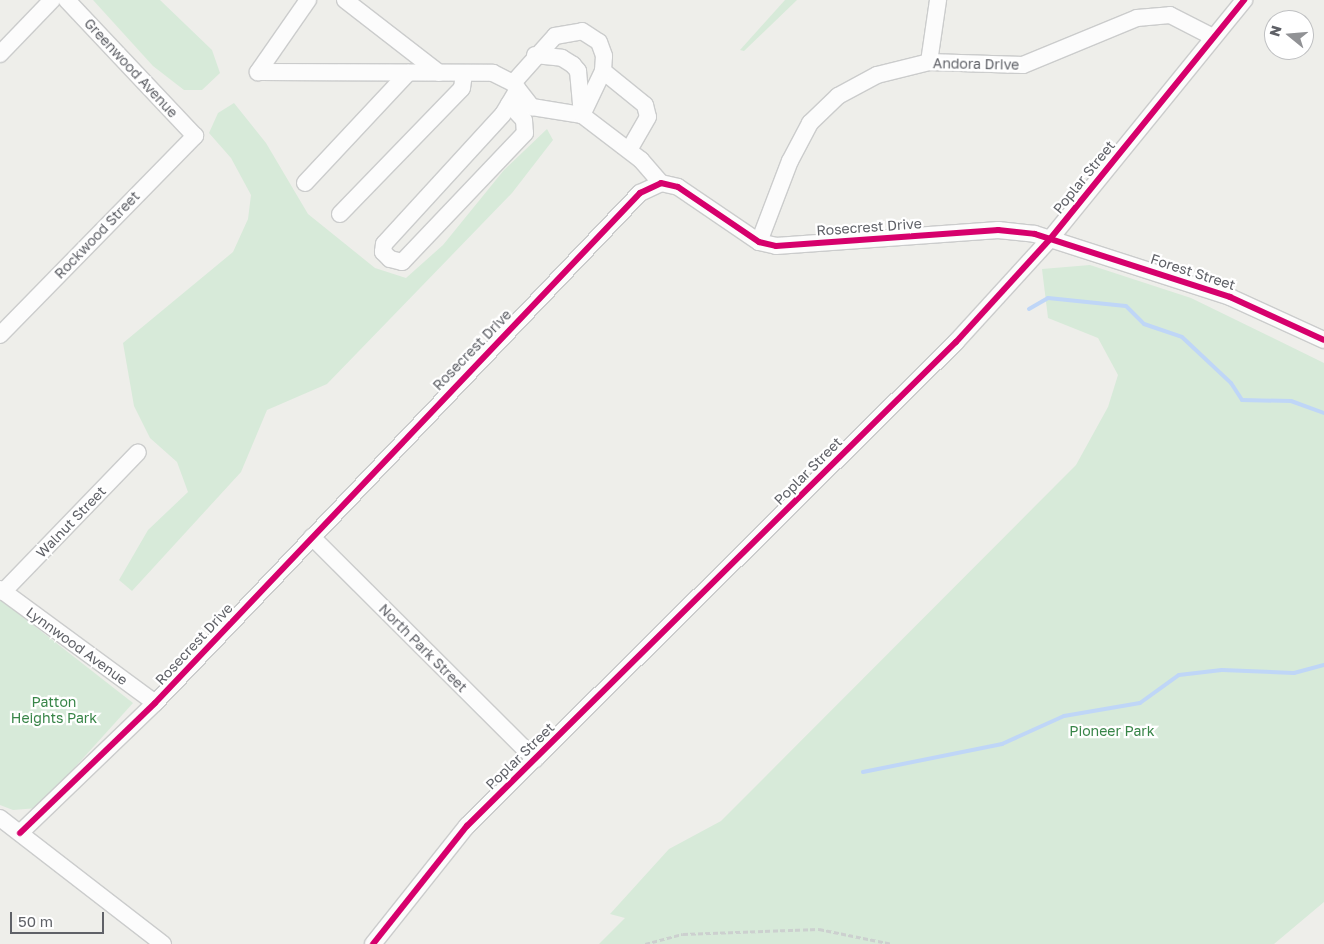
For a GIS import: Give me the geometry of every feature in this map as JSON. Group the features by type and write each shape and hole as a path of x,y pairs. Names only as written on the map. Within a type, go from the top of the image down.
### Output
{"street":[{"path":"0,54 52,0"},
{"name":"Greenwood Avenue","path":"67,0 195,136"},
{"path":"308,0 258,72 493,73 516,86 532,107 582,115 629,150 661,182"},
{"path":"345,0 439,73"},
{"path":"929,62 938,0"},
{"name":"Poplar Street","path":"373,944 467,826 956,342 1050,239 1244,0"},
{"name":"Andora Drive","path":"758,242 790,161 810,123 838,96 878,75 929,62 1023,65 1137,18 1170,15 1213,37"},
{"path":"509,104 524,120 525,133 402,262 390,259 383,252 384,244 509,104 516,86 534,56 555,36 582,31 599,42 603,71 582,115"},
{"path":"534,56 562,58 573,65 578,72 582,115"},
{"path":"603,71 645,105 648,117 629,150"},
{"path":"305,183 408,73"},
{"path":"340,214 462,88 464,73"},
{"name":"Rockwood Street","path":"0,335 195,136"},
{"name":"Rosecrest Drive","path":"20,833 155,703 640,193 661,182 678,187 758,242 776,246 998,230 1050,239"},
{"name":"Forest Street","path":"1050,239 1230,297 1324,340"},
{"name":"Walnut Street","path":"2,590 138,452"},
{"name":"North Park Street","path":"312,537 535,759"},
{"name":"Lynnwood Avenue","path":"2,590 155,703"},
{"path":"0,818 163,944"}],"path":[{"path":"645,944 683,934 819,929 892,944"}],"green space":[{"path":"93,0 160,0 212,50 220,73 202,90 184,90 153,66"},
{"path":"785,0 797,0 744,51 740,50"},
{"path":"234,103 266,143 308,214 375,268 406,278 443,245 504,170 547,129 553,140 512,193 327,384 267,410 241,472 132,591 119,580 148,530 188,492 177,462 150,438 134,406 123,343 233,252 248,219 251,195 231,158 209,133 218,113"},
{"name":"Pioneer Park","path":"1090,265 1191,298 1324,363 1324,902 1274,944 599,944 625,918 610,914 669,849 721,821 1076,465 1108,407 1118,375 1098,338 1048,318 1042,269"},
{"name":"Patton Heights Park","path":"0,599 133,703 38,808 13,810 0,805"}],"waterway":[{"path":"1029,309 1048,298 1126,306 1144,324 1182,337 1231,383 1242,400 1291,401 1324,413"},
{"path":"863,772 1002,744 1064,716 1140,703 1179,675 1222,670 1294,673 1324,665"}],"cycle path":[{"path":"373,944 467,826 956,342 1050,239 1244,0"},
{"path":"20,833 155,703 640,193 661,183 678,187 759,242 776,246 998,230 1035,234 1230,297 1324,340"}]}
